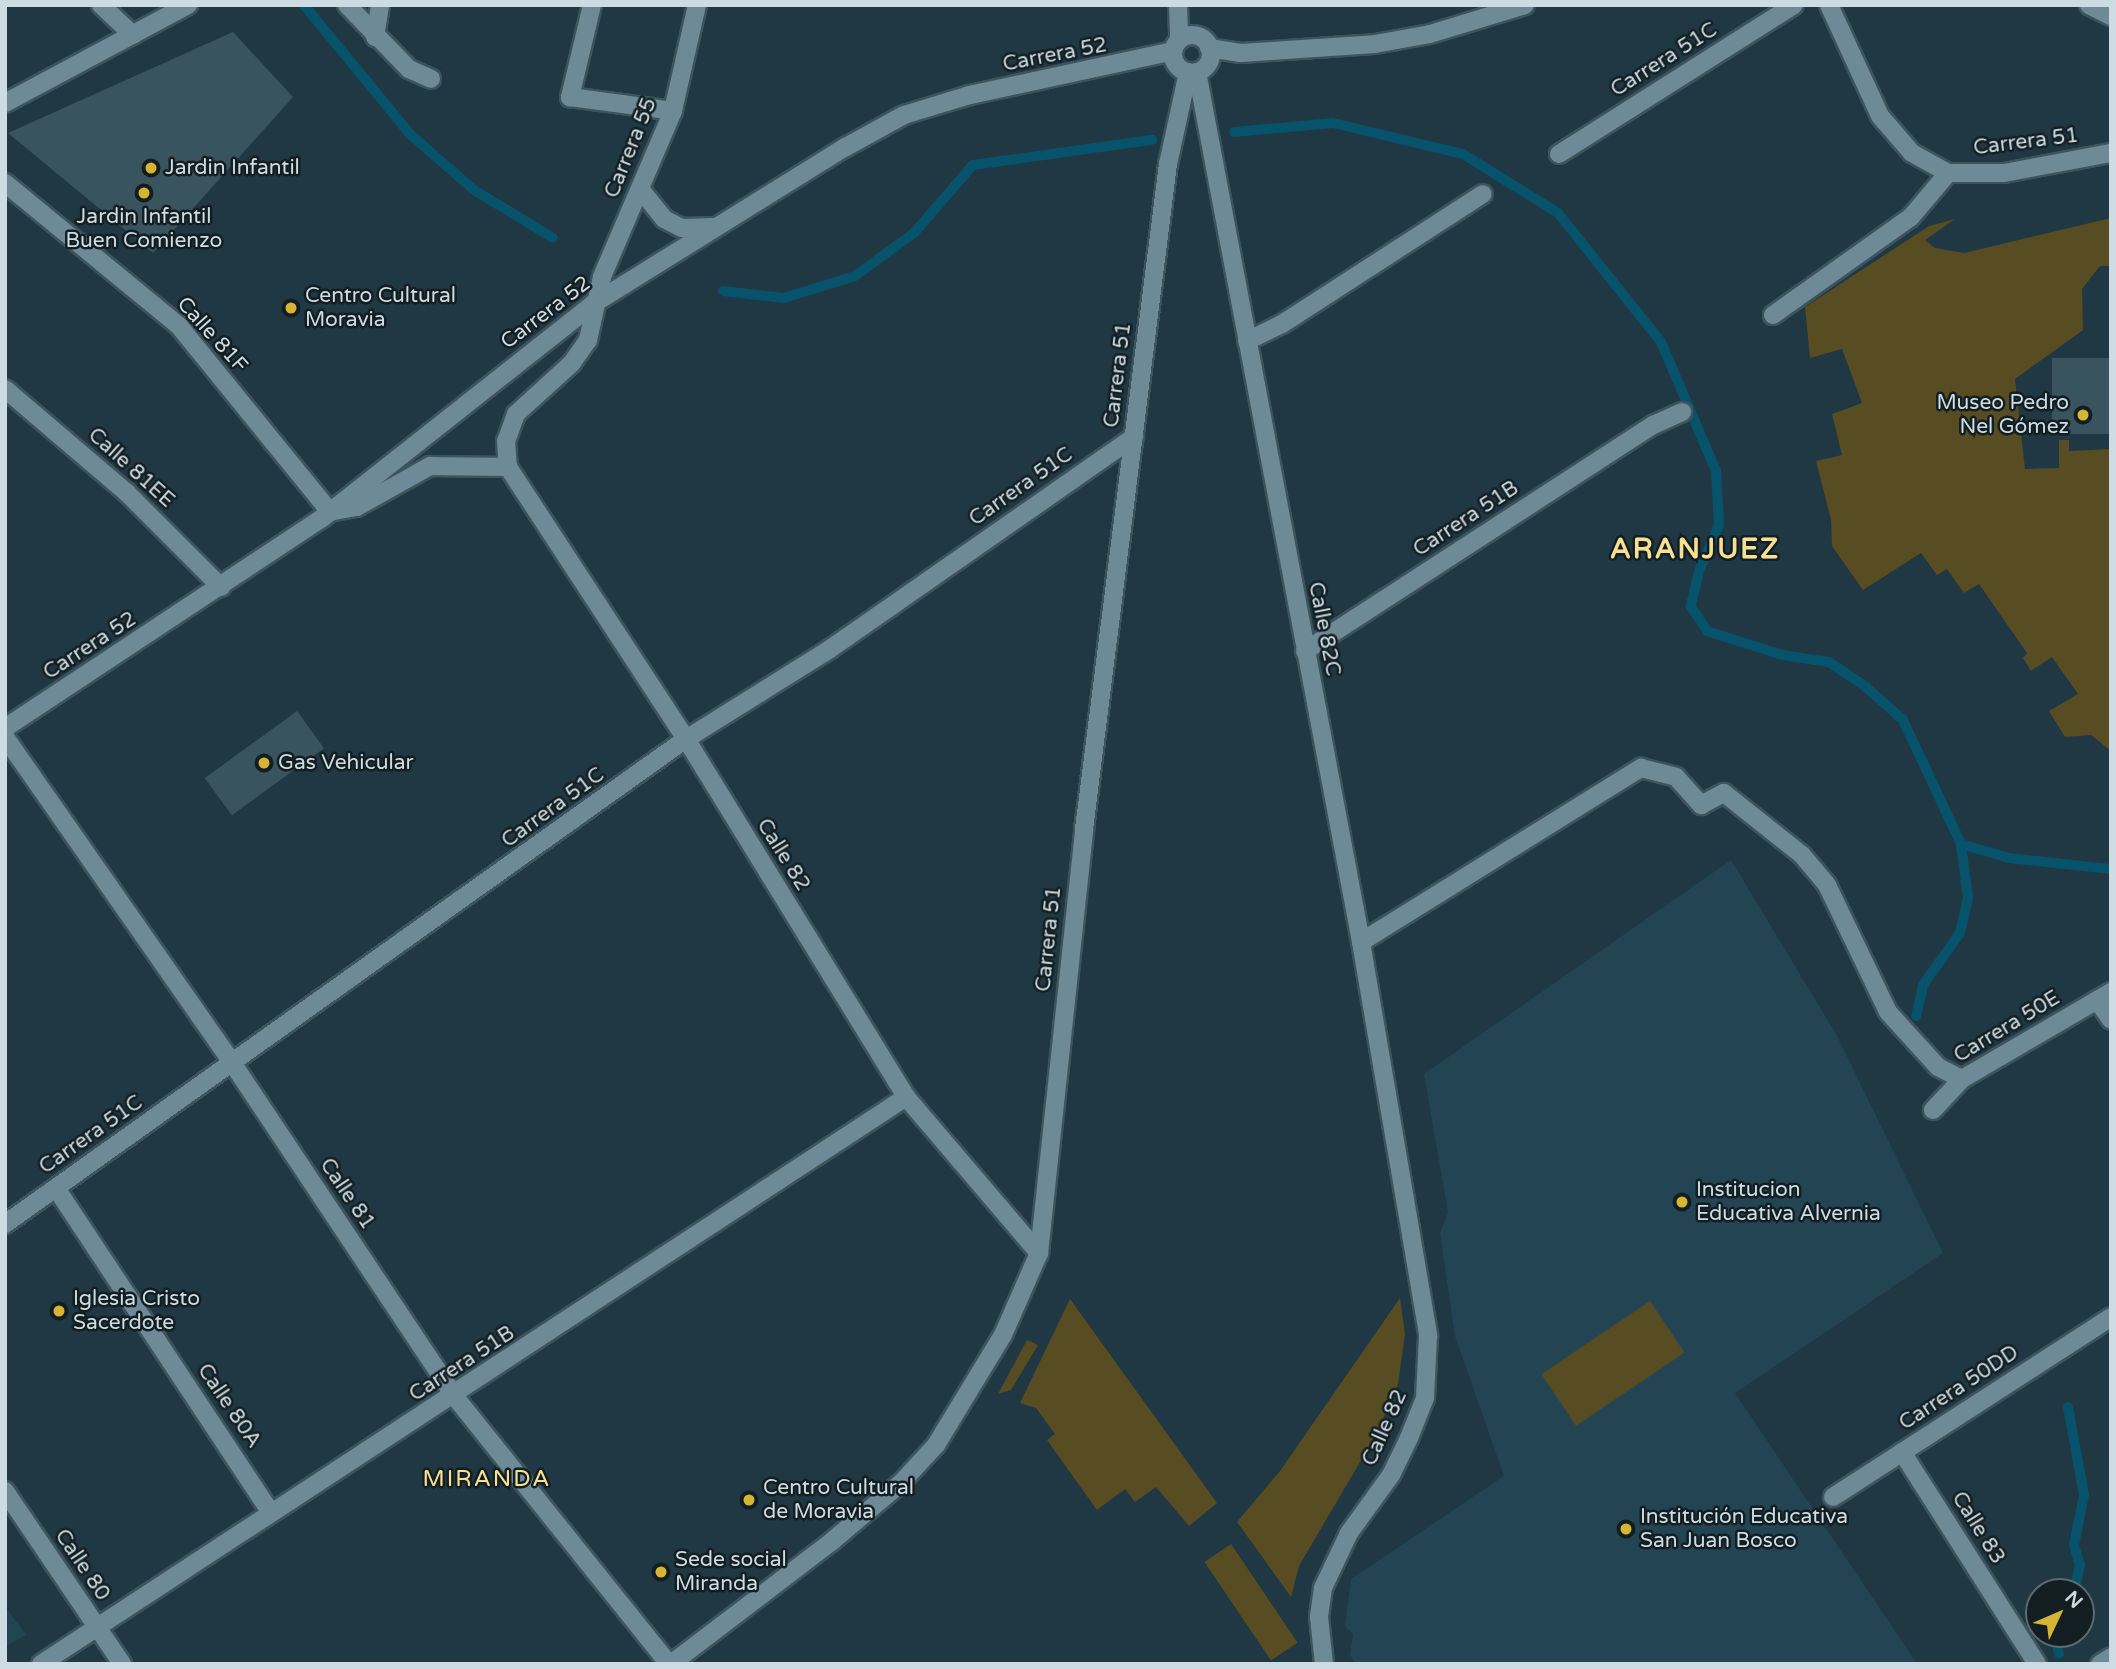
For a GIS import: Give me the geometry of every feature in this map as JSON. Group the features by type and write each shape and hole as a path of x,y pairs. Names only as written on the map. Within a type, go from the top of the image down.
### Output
{"street":[{"path":"101,5 133,35"},
{"path":"5,103 188,5"},
{"path":"347,5 375,37 409,69 431,79"},
{"path":"375,37 380,5"},
{"path":"592,5 569,97 673,111"},
{"name":"Carrera 55","path":"593,304 673,111 697,5"},
{"path":"1178,5 1178,67 1192,72 1210,60 1209,48"},
{"path":"1176,46 1196,35 1209,48 1241,53 1375,44 1525,5"},
{"name":"Carrera 51C","path":"1559,154 1794,5"},
{"name":"Carrera 51","path":"1829,5 1880,116 1912,153 1948,173 2004,173 2111,153"},
{"path":"2089,5 2111,16"},
{"name":"Carrera 52","path":"5,728 221,587 330,512 593,304 904,115 1176,46"},
{"name":"Carrera 51","path":"670,1664 831,1542 901,1483 936,1445 1003,1335 1038,1253 1168,164 1192,72"},
{"name":"Calle 82C","path":"1192,72 1247,341 1406,1194"},
{"path":"1773,315 1911,217 1948,173"},
{"name":"Calle 81F","path":"5,183 179,326 330,512"},
{"path":"640,189 664,219 702,230 721,225"},
{"path":"1247,341 1282,324 1483,194"},
{"path":"330,512 358,507 430,466 508,467 508,427 572,363 587,340 593,304"},
{"name":"Calle 81EE","path":"5,389 127,493 221,587"},
{"name":"Carrera 51B","path":"1305,652 1653,425 1682,412"},
{"name":"Carrera 51C","path":"5,1224 686,740 830,649 1134,437"},
{"name":"Calle 82","path":"508,467 686,740 906,1097 1038,1253"},
{"name":"Calle 81","path":"5,737 233,1064 455,1397 670,1664"},
{"path":"1361,942 1641,768 1676,777 1701,805 1724,793 1802,855 1827,886 1888,1012 1938,1066 1962,1079"},
{"path":"2104,996 2111,1020"},
{"name":"Carrera 50E","path":"1933,1110 1962,1079 2104,996"},
{"name":"Carrera 51B","path":"41,1664 94,1625 270,1511 455,1397 906,1097"},
{"name":"Calle 80A","path":"56,1188 270,1511"},
{"name":"Calle 82","path":"1324,1664 1319,1617 1331,1564 1391,1475 1425,1398 1428,1336 1406,1194"},
{"name":"Carrera 50DD","path":"1833,1497 2111,1317"},
{"name":"Calle 83","path":"1902,1452 2037,1664"},
{"name":"Calle 80","path":"5,1491 122,1664"},
{"path":"2100,1664 2111,1657"}],"shaded area":[{"path":"2111,218 2111,266 2100,266 2082,289 2083,330 2015,379 2025,469 2059,468 2059,440 2069,440 2069,451 2111,449 2111,751 2091,735 2065,737 2049,711 2078,694 2052,657 2031,671 2023,658 2027,653 1979,584 1964,593 1947,569 1937,575 1921,553 1863,590 1832,546 1831,520 1816,461 1842,455 1832,414 1862,403 1842,349 1810,358 1805,307 1929,226 1955,219 1925,240 1935,248 1964,253"},
{"name":"Institucion Educativa Alvernia","path":"1731,860 1836,1034 1943,1253 1735,1393 1917,1664 1356,1664 1350,1655 1353,1634 1345,1626 1351,1579 1504,1476 1455,1336 1440,1233 1448,1212 1424,1074"},
{"path":"1400,1298 1405,1334 1398,1384 1377,1433 1299,1566 1291,1597 1237,1522 1280,1471"},
{"path":"1070,1299 1217,1503 1189,1526 1156,1487 1135,1502 1125,1489 1097,1510 1047,1440 1055,1434 1036,1408 1020,1403"},
{"path":"1650,1301 1685,1352 1576,1426 1541,1374"},
{"path":"1027,1340 1038,1345 1011,1390 998,1394"},
{"path":"1231,1544 1298,1643 1271,1661 1204,1562"},
{"path":"5,1606 26,1635 5,1647"}],"building":[{"name":"Jardin Infantil Buen Comienzo","path":"233,32 293,97 153,253 8,133"},
{"name":"Museo Pedro Nel Gómez","path":"2052,358 2111,358 2111,434 2052,434"},
{"name":"Gas Vehicular","path":"297,711 324,748 232,815 205,778"}],"waterway":[{"path":"304,5 410,134 474,190 553,238"},
{"path":"1234,132 1333,123 1463,154 1558,213 1661,342 1716,471 1719,525 1699,571 1691,607 1707,631 1782,655 1829,662 1866,687 1903,720 1961,844 2009,858 2111,869"},
{"path":"723,291 784,298 855,276 914,233 973,165 1152,140"},
{"path":"1916,1016 1923,985 1960,933 1968,898 1961,844"},
{"path":"2068,1407 2084,1495 2074,1545 2080,1565 2077,1578"},
{"path":"2058,1648 2059,1654"}],"place":[{"name":"Jardin Infantil","path":"151,168"},
{"name":"Jardin Infantil Buen Comienzo","path":"144,193"},
{"name":"Centro Cultural Moravia","path":"291,308"},
{"name":"Museo Pedro Nel Gómez","path":"2083,415"},
{"name":"Gas Vehicular","path":"264,763"},
{"name":"Institucion Educativa Alvernia","path":"1682,1202"},
{"name":"Iglesia Cristo Sacerdote","path":"59,1311"},
{"name":"Centro Cultural de Moravia","path":"749,1500"},
{"name":"Institución Educativa San Juan Bosco","path":"1626,1529"},
{"name":"Sede social Miranda","path":"661,1572"}],"district":[{"name":"ARANJUEZ","path":"1695,549"},
{"name":"MIRANDA","path":"487,1479"}]}
